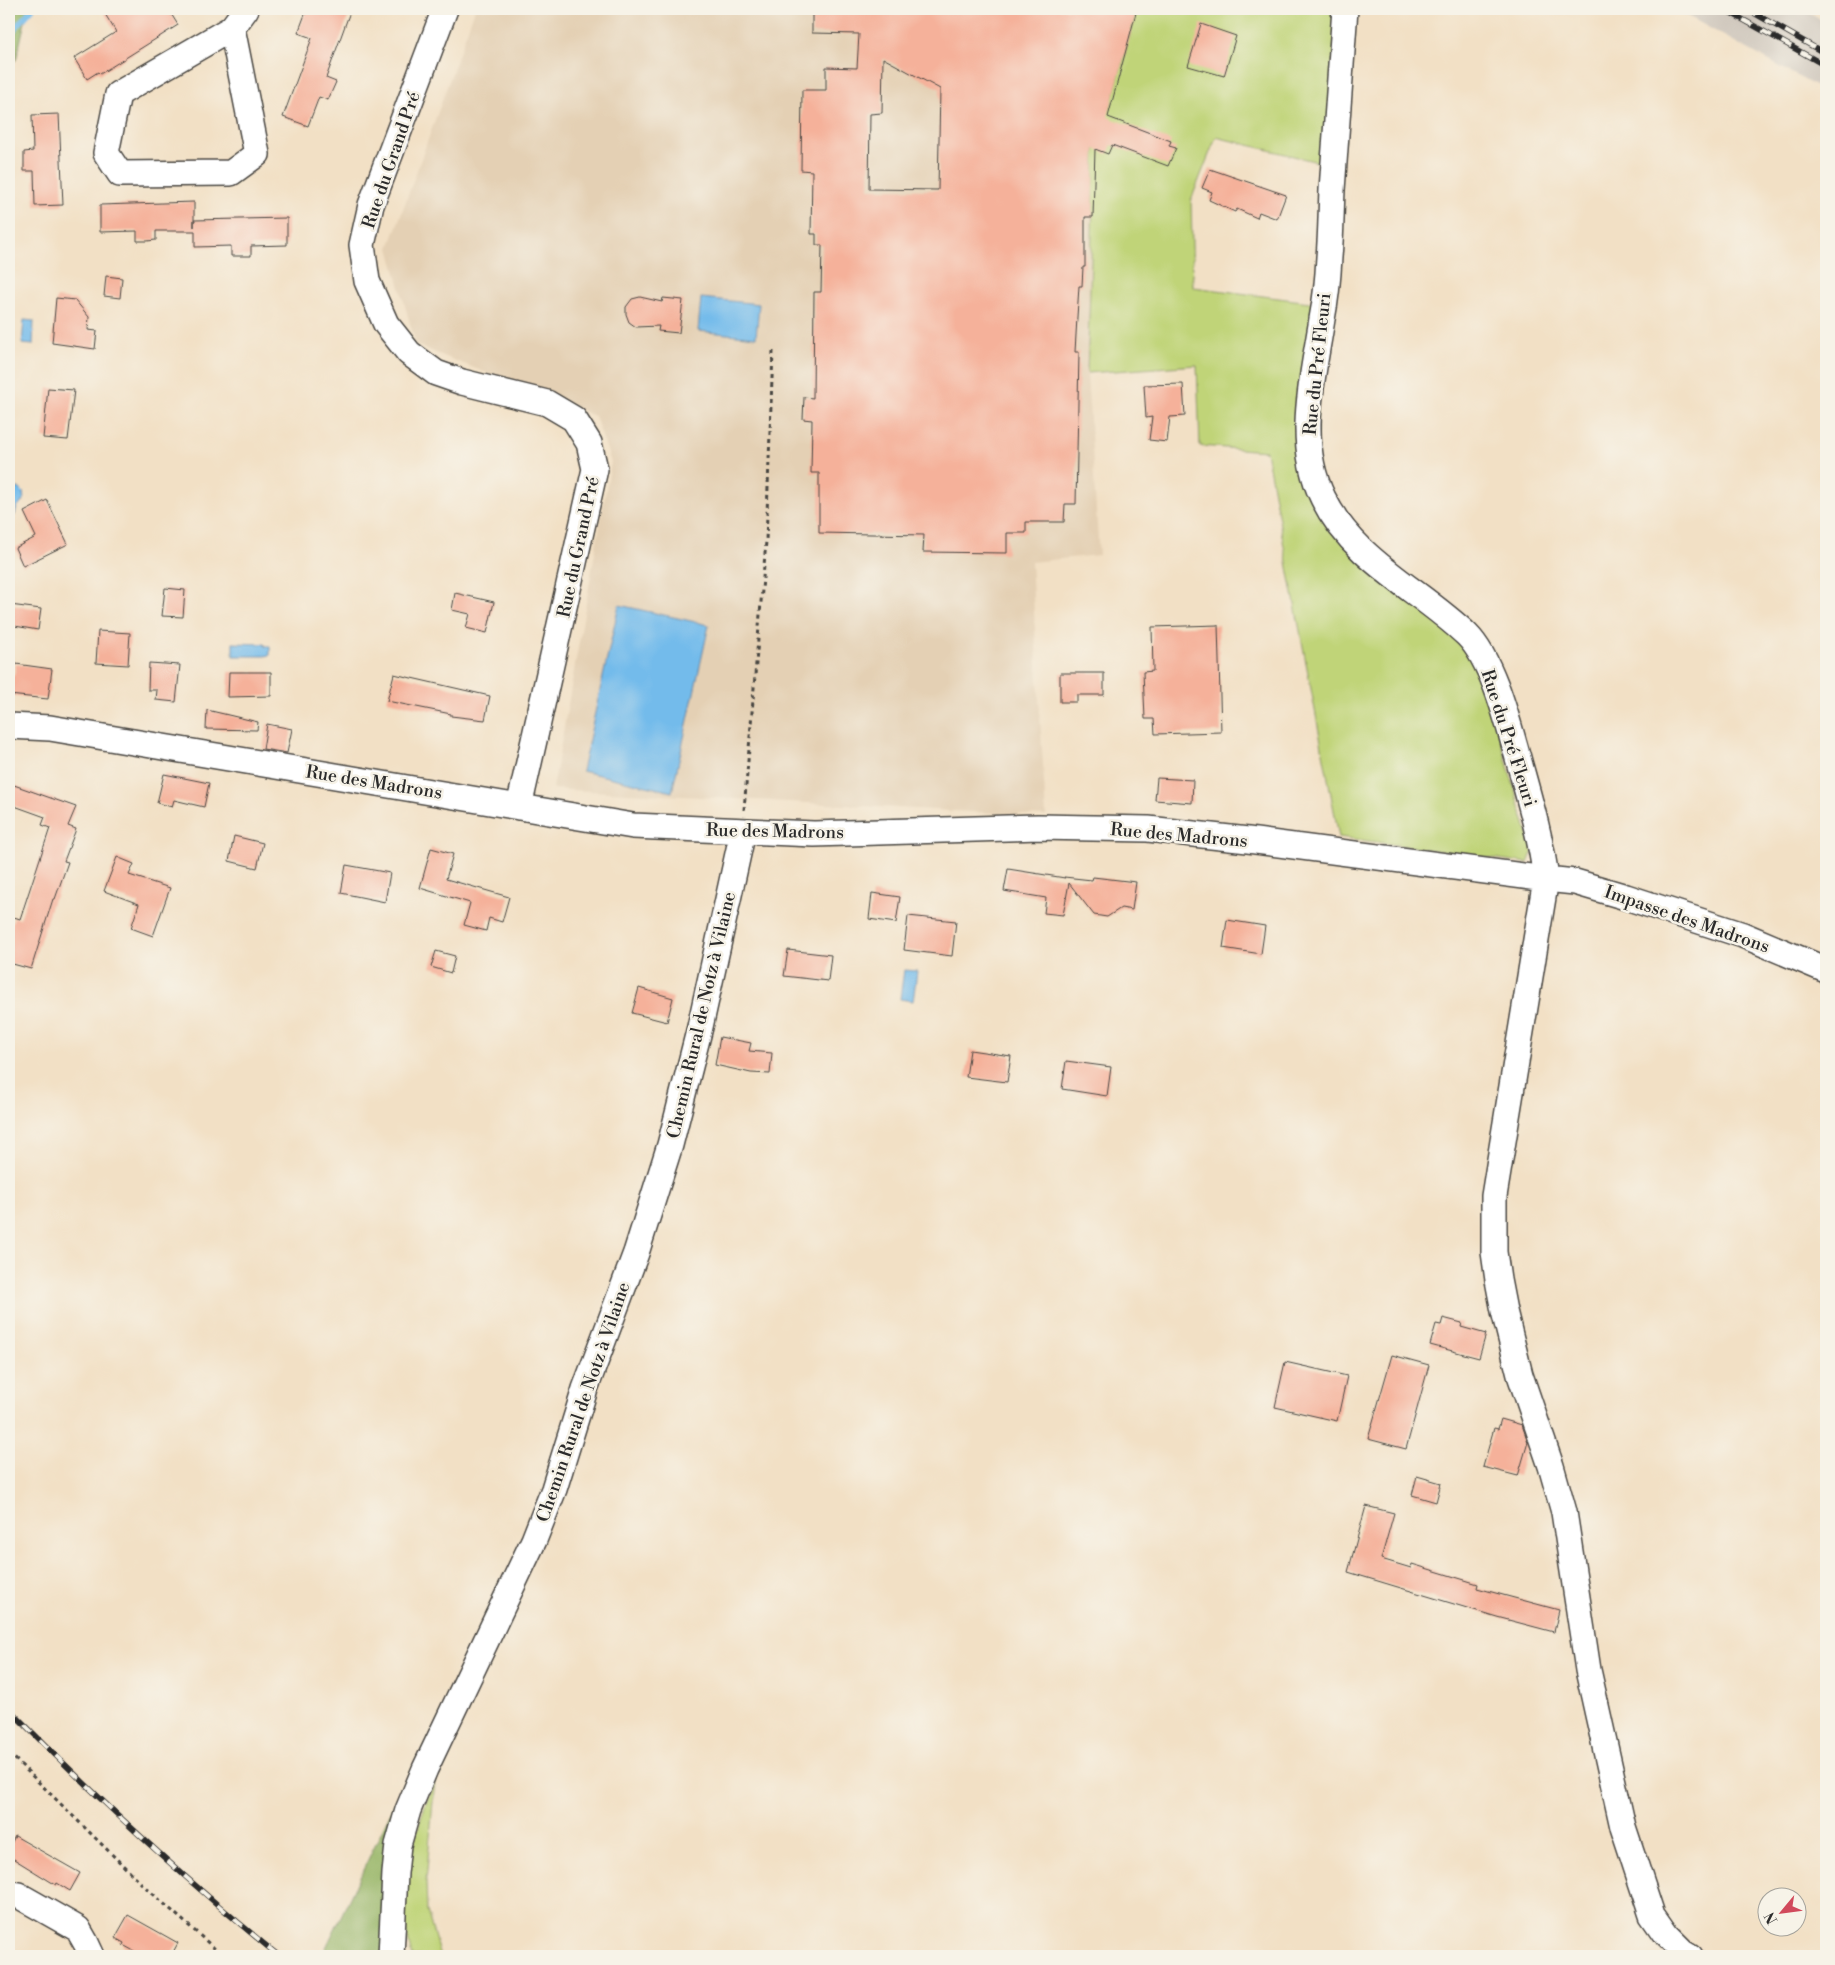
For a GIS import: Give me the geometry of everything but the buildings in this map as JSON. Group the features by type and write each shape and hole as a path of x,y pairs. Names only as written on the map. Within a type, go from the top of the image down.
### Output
{"street":[{"name":"Rue du Grand Pré","path":"445,9 371,205 362,245 367,281 386,324 408,353 436,373 462,382 547,403 574,419 589,443 595,468 520,807"},
{"name":"Rue du Pré Fleuri","path":"1345,9 1330,256 1307,431 1312,468 1323,498 1349,537 1388,574 1468,637 1482,655 1508,724 1535,820 1546,879 1494,1196 1494,1244 1498,1280 1520,1375 1551,1466 1564,1512 1588,1670 1623,1827 1652,1915 1666,1935 1682,1951 1690,1956"},
{"path":"239,18 257,154 231,173 120,174 106,153 118,94 239,18"},
{"name":"Rue des Madrons","path":"9,726 50,728 633,826 814,834 1038,827 1148,829 1248,840 1546,879"},
{"name":"Chemin Rural de Notz à Vilaine","path":"391,1956 394,1873 398,1845 408,1810 425,1769 534,1540 554,1490 585,1388 636,1253 675,1127 700,1027 743,832"},
{"name":"Impasse des Madrons","path":"1546,879 1575,882 1626,896 1743,935 1826,970"},
{"path":"9,1894 18,1896 78,1929 92,1956"}],"path":[{"path":"743,832 766,541 773,351"},
{"path":"9,1752 143,1885 223,1956"}],"shaded area":[{"path":"475,9 1137,9 1110,108 1095,149 1087,373 1099,555 1031,562 1046,816 553,789 611,462 595,416 416,345 389,248"},
{"path":"1675,9 1802,9 1826,23 1826,92"}],"green space":[{"path":"9,9 28,9 16,60 9,65"},
{"path":"1137,9 1337,9 1326,164 1216,137 1191,200 1193,287 1317,303 1317,506 1466,650 1478,664 1533,851 1528,863 1339,837 1266,451 1200,446 1197,365 1087,373 1095,149 1110,108"},
{"path":"435,1778 426,1882 427,1911 440,1956 412,1956 404,1915 405,1888 415,1839"},
{"path":"395,1803 396,1822 383,1956 322,1956"}],"water":[{"path":"701,298 759,304 756,337 698,331"},
{"path":"24,320 34,321 33,345 22,344"},
{"path":"19,488 23,492 24,500 17,507 15,515 9,518 9,493 12,489"},
{"path":"619,605 709,625 672,792 582,771"},
{"path":"233,643 265,644 265,646 270,646 270,655 233,656"},
{"path":"904,970 917,971 913,1001 900,999"}],"waterway":[{"path":"9,35 32,9"}],"railway":[{"path":"1724,9 1826,66"},
{"path":"1747,9 1826,54"},
{"path":"9,1709 141,1836 279,1956"}]}
